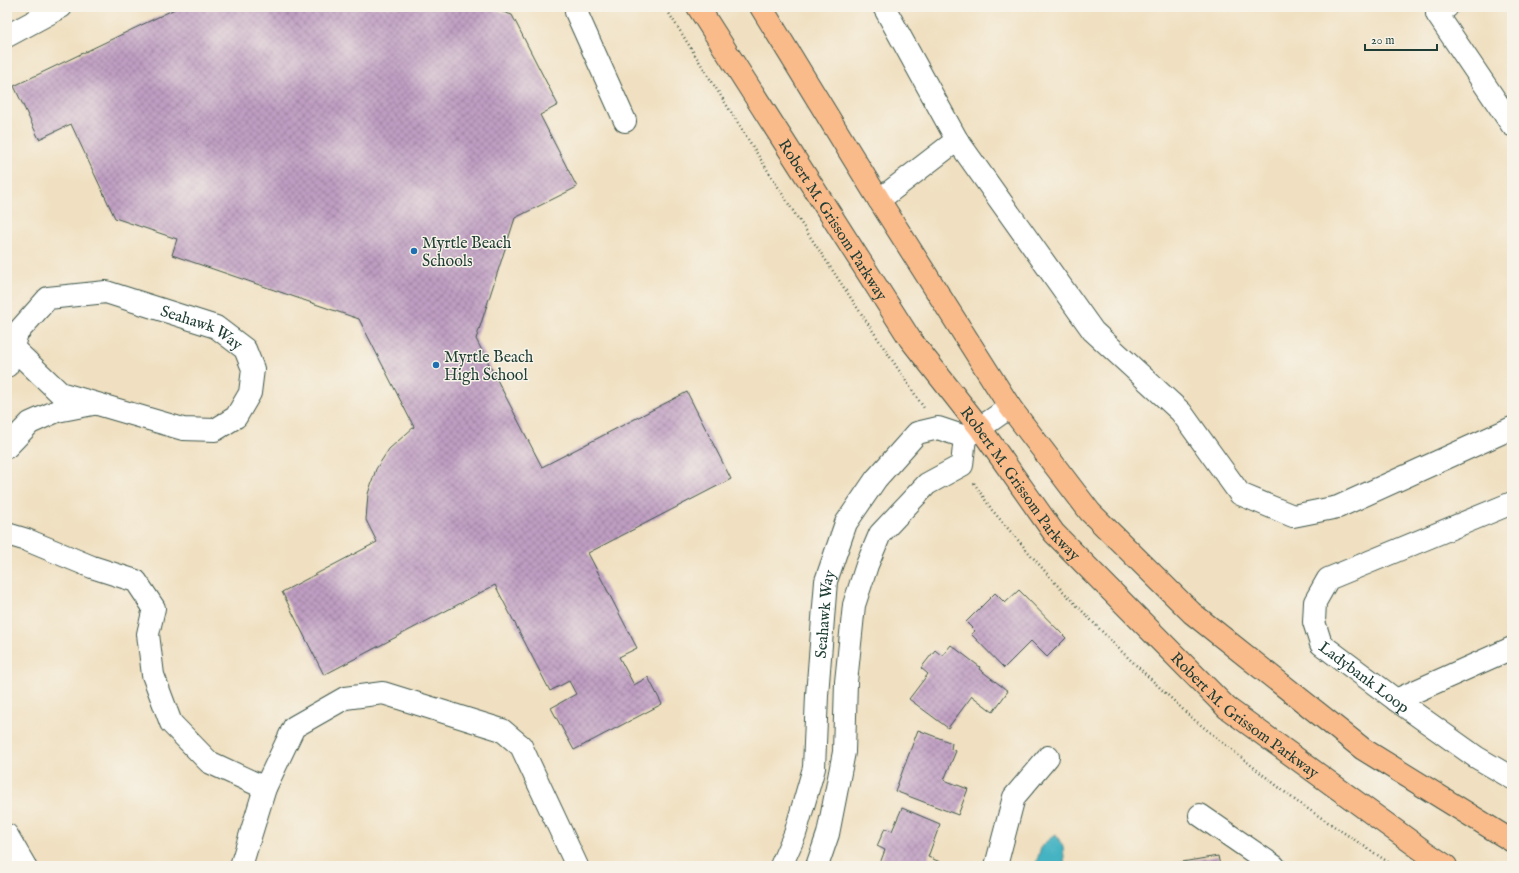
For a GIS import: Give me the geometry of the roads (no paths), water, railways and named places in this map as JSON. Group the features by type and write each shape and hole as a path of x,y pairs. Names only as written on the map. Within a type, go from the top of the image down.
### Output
{"main road":[{"name":"Robert M. Grissom Parkway","path":"698,7 910,339 972,432 1054,533 1227,708 1418,848 1446,866"},
{"path":"761,7 879,200 1010,407 1090,512 1192,613 1363,749 1512,841"}],"street":[{"path":"7,36 61,7"},
{"path":"579,7 576,12 625,121"},
{"path":"884,7 957,140 1093,331 1181,412 1240,494 1293,516 1338,507 1512,428"},
{"path":"1439,9 1512,125"},
{"path":"879,200 957,140"},
{"name":"Seahawk Way","path":"106,292 216,328 245,349 253,369 250,393 236,417 214,430 184,429 60,394 10,357 17,333 48,298 106,292"},
{"name":"Seahawk Way","path":"7,447 30,423 57,411 96,404"},
{"path":"972,432 1010,407"},
{"name":"Seahawk Way","path":"781,866 795,834 814,768 817,695 826,581 846,523 876,479 918,434 938,428 972,432 962,465 927,484 922,489 880,534 867,565 854,605 846,682 844,752 828,834 817,866"},
{"name":"Ladybank Loop","path":"1512,503 1328,579 1315,602 1314,622 1321,644 1476,757 1512,778"},
{"path":"7,534 27,540 92,567 136,581 154,608 148,634 153,675 171,722 209,762 265,788"},
{"path":"1396,700 1512,648"},
{"path":"240,866 265,788 294,727 345,698 384,693 502,730 521,746 577,866"},
{"path":"996,866 1014,797 1048,757"},
{"path":"1200,815 1265,863"},
{"path":"7,835 25,866"},
{"path":"7,857 14,866"}],"water":[{"path":"1056,834 1063,847 1065,866 1035,866 1042,845"}],"place":[{"name":"Myrtle Beach Schools","path":"414,251"},
{"name":"Myrtle Beach High School","path":"436,365"}]}
